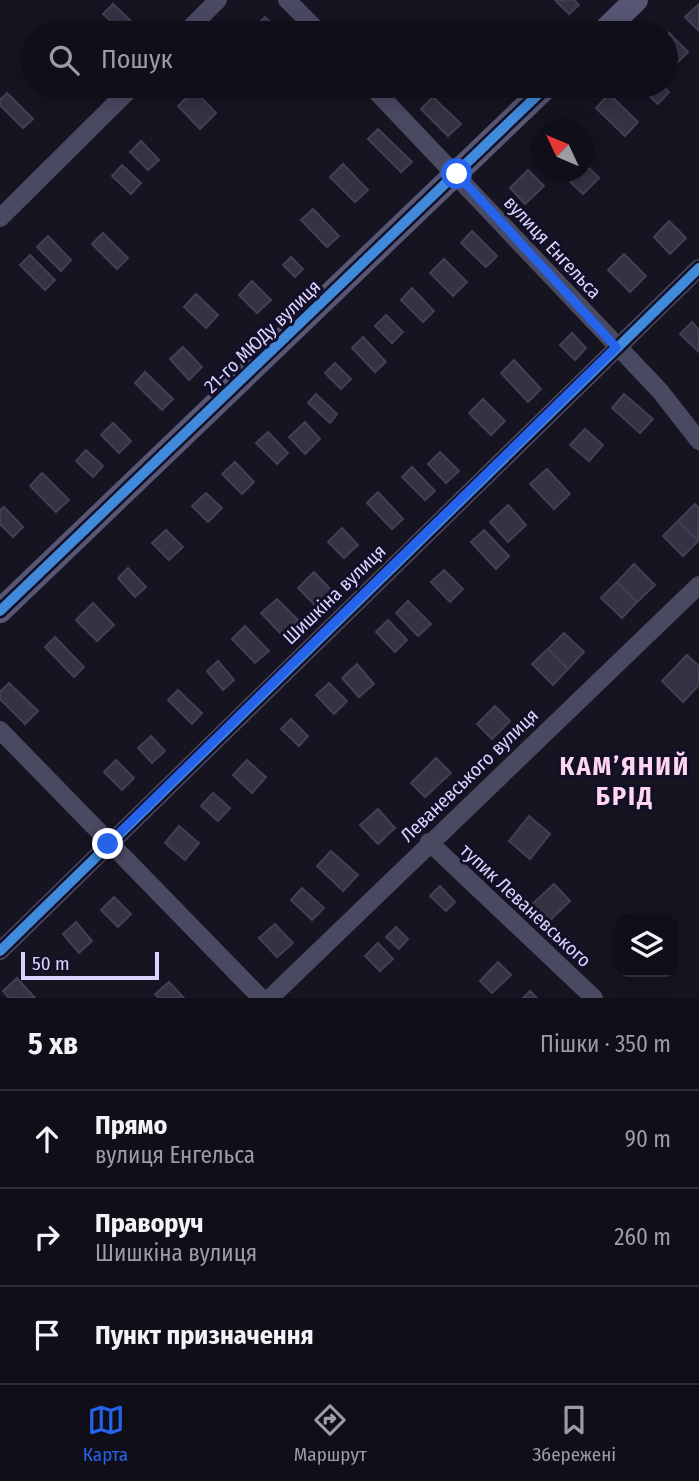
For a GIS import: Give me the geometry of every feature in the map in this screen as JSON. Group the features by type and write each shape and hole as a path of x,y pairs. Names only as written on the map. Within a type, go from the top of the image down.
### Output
{"street":[{"path":"197,21 218,0"},
{"path":"288,0 308,21"},
{"path":"614,21 636,0"},
{"path":"0,218 121,98"},
{"name":"вулиця Енгельса","path":"383,98 660,391 699,441"},
{"name":"21-го МЮДу вулиця","path":"0,611 535,98"},
{"name":"Шишкіна вулиця","path":"0,951 699,268"},
{"name":"Леваневського вулиця","path":"270,998 429,842 699,585"},
{"path":"0,730 108,844 261,998"},
{"name":"тупик Леваневського","path":"429,842 594,998"}],"building":[{"path":"555,0 574,0 579,5 569,14"},
{"path":"113,4 130,20 111,21 103,14"},
{"path":"699,4 699,31 685,17"},
{"path":"678,42 688,52 678,62"},
{"path":"7,93 33,119 23,128 0,105 0,100"},
{"path":"186,98 202,98 216,113 200,129 178,106"},
{"path":"434,98 461,124 448,136 421,109"},
{"path":"605,98 613,98 638,122 625,136 596,108"},
{"path":"652,98 664,98 658,104"},
{"path":"378,129 412,162 401,172 368,139"},
{"path":"141,141 159,160 148,170 130,152"},
{"path":"343,164 368,190 355,202 330,177"},
{"path":"122,165 141,183 131,194 112,176"},
{"path":"528,170 531,173 531,182 540,182 544,186 525,204 510,188"},
{"path":"594,173 599,178 583,194 570,182 594,182"},
{"path":"313,209 339,236 327,247 301,220"},
{"path":"669,221 686,238 670,254 654,237"},
{"path":"472,231 497,256 486,267 461,243"},
{"path":"103,233 128,258 117,269 92,244"},
{"path":"48,236 71,260 61,271 37,247"},
{"path":"624,254 646,276 630,292 608,270"},
{"path":"30,255 55,280 45,290 20,265"},
{"path":"291,257 303,269 295,277 283,265"},
{"path":"444,259 467,282 453,296 430,273"},
{"path":"252,281 271,300 257,313 239,295"},
{"path":"412,288 434,311 423,322 401,300"},
{"path":"196,294 218,315 206,328 184,307"},
{"path":"386,315 403,332 392,343 375,326"},
{"path":"692,322 699,330 699,352 680,334"},
{"path":"572,333 586,348 575,360 560,345"},
{"path":"363,337 386,362 375,372 352,348"},
{"path":"183,347 202,367 189,380 170,359"},
{"path":"514,360 541,389 528,402 501,373"},
{"path":"335,363 351,379 341,389 325,373"},
{"path":"145,372 173,399 162,410 135,383"},
{"path":"316,394 337,414 330,423 308,403"},
{"path":"624,394 653,419 640,433 612,408"},
{"path":"483,399 505,421 491,435 469,413"},
{"path":"305,422 320,439 305,454 289,437"},
{"path":"113,423 131,441 119,453 101,435"},
{"path":"585,429 603,445 589,461 570,445"},
{"path":"268,432 288,453 277,464 256,443"},
{"path":"86,450 103,466 93,477 76,461"},
{"path":"440,452 459,471 446,483 428,464"},
{"path":"235,462 254,482 242,494 222,474"},
{"path":"412,467 435,491 425,500 402,477"},
{"path":"547,469 570,494 554,509 530,484"},
{"path":"42,473 69,500 56,512 30,486"},
{"path":"378,492 403,519 392,529 367,503"},
{"path":"206,493 222,508 208,522 192,506"},
{"path":"695,504 699,508 698,541 678,521"},
{"path":"508,505 526,525 508,542 490,522"},
{"path":"4,507 23,527 13,537 0,524 0,510"},
{"path":"678,521 698,541 683,556 663,536"},
{"path":"342,528 358,545 344,558 328,542"},
{"path":"166,530 183,547 169,560 152,543"},
{"path":"484,530 509,556 496,569 471,542"},
{"path":"634,564 655,585 637,602 617,582"},
{"path":"128,568 146,587 135,597 118,578"},
{"path":"444,570 463,589 450,602 431,582"},
{"path":"314,572 332,591 316,606 298,588"},
{"path":"617,582 637,602 622,618 601,598"},
{"path":"277,599 298,620 282,635 261,613"},
{"path":"408,601 431,624 418,636 396,613"},
{"path":"93,603 114,625 97,641 76,620"},
{"path":"388,620 407,640 395,652 376,632"},
{"path":"245,626 269,651 255,663 232,639"},
{"path":"564,633 584,652 568,669 548,649"},
{"path":"55,637 84,667 74,677 45,647"},
{"path":"548,649 568,669 553,685 532,664"},
{"path":"687,655 699,666 699,685 683,702 662,681"},
{"path":"218,661 234,680 223,690 207,671"},
{"path":"357,664 374,684 359,697 342,678"},
{"path":"9,683 38,711 25,724 0,699 0,692"},
{"path":"329,683 347,701 334,714 316,695"},
{"path":"178,690 202,713 192,724 168,700"},
{"path":"495,706 510,721 492,739 477,724"},
{"path":"291,719 308,736 299,746 281,729"},
{"path":"151,736 165,751 152,763 138,748"},
{"path":"436,758 451,773 425,797 411,783"},
{"path":"116,760 134,778 122,790 104,772"},
{"path":"247,760 266,777 252,793 233,775"},
{"path":"213,793 230,808 218,821 201,806"},
{"path":"378,809 395,828 378,844 360,825"},
{"path":"529,816 550,834 530,859 509,841"},
{"path":"179,826 199,843 185,860 165,843"},
{"path":"331,851 358,875 343,891 317,866"},
{"path":"554,884 570,901 545,925 529,907"},
{"path":"440,886 455,902 446,911 430,896"},
{"path":"302,888 324,908 312,920 291,900"},
{"path":"114,897 131,914 118,927 101,910"},
{"path":"76,922 92,941 79,953 63,934"},
{"path":"275,924 293,943 277,957 259,938"},
{"path":"396,927 408,939 399,949 386,937"},
{"path":"378,943 393,959 380,971 365,956"},
{"path":"498,962 511,975 492,993 480,981"},
{"path":"17,978 35,998 9,998 3,991"},
{"path":"169,982 184,998 159,998 155,994"},
{"path":"530,991 537,998 523,998"}],"cycle path":[{"path":"0,611 534,98"},
{"path":"0,951 699,268"}],"district":[{"name":"КАМ’ЯНИЙ БРІД","path":"625,781"}],"route":[{"path":"108,844 616,347 457,174"}]}
